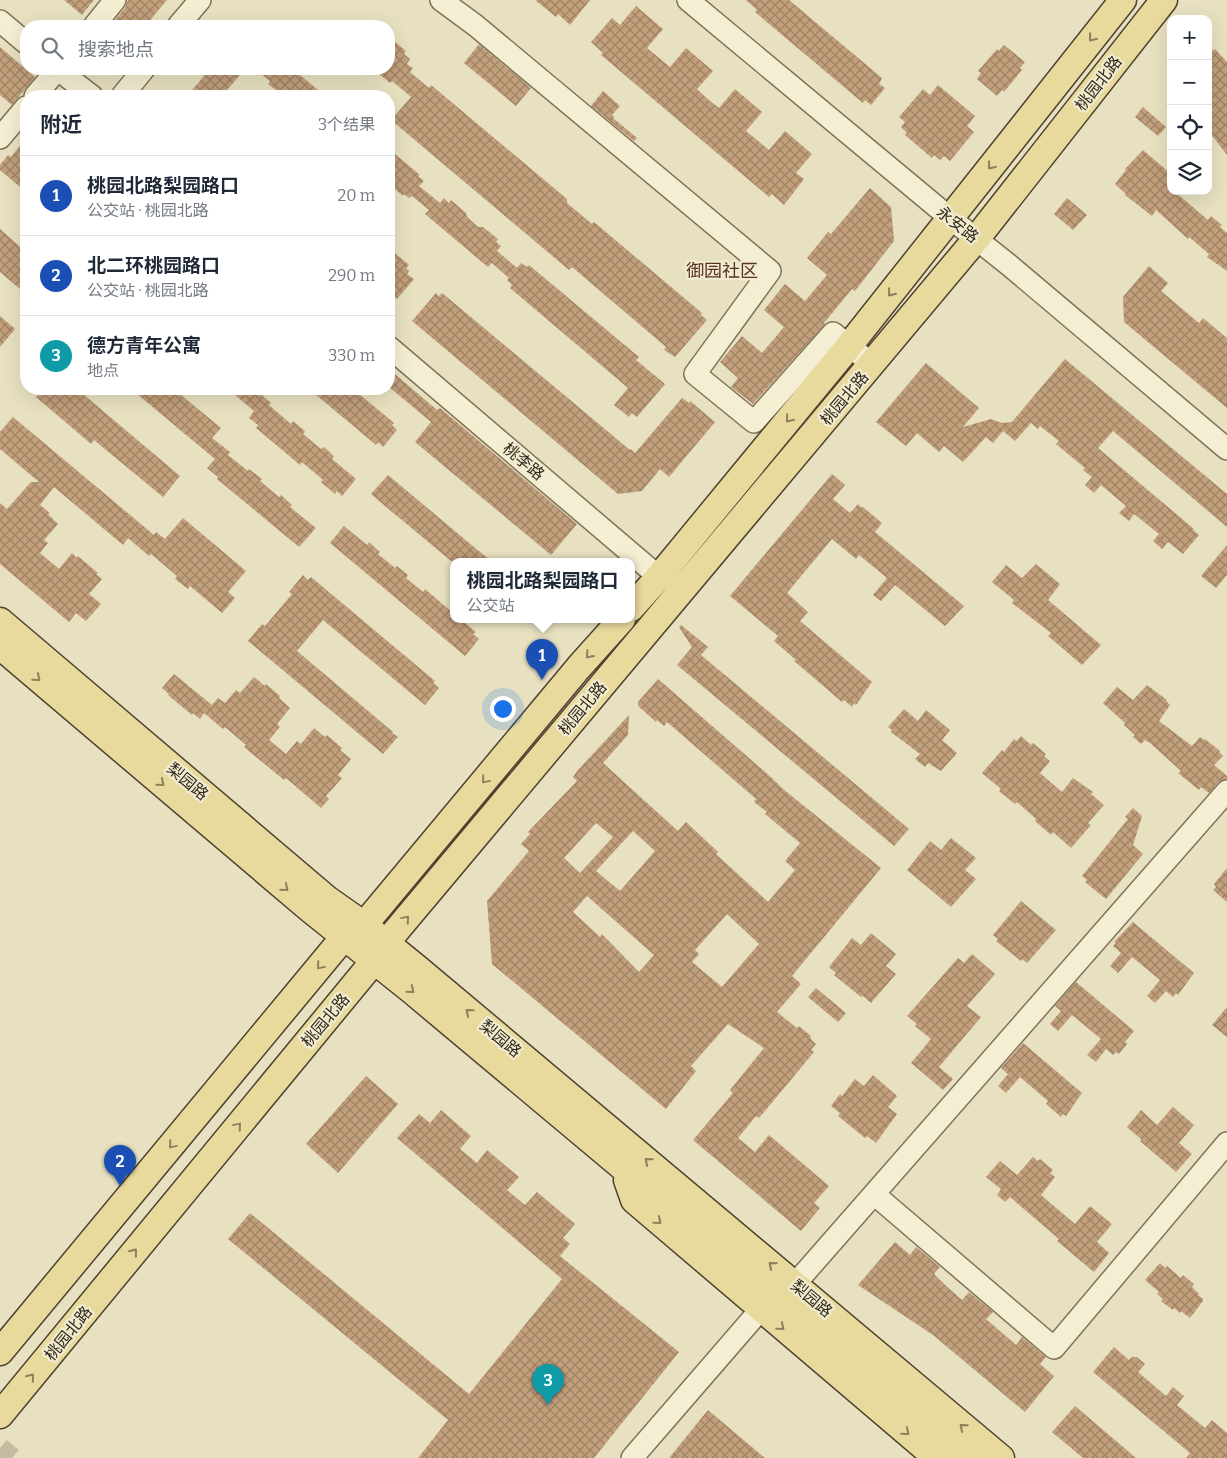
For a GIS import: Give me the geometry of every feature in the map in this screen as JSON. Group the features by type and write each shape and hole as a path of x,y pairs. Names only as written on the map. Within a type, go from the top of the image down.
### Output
{"main road":[{"name":"桃园北路","path":"635,603 849,346 1123,0"},
{"name":"桃园北路","path":"0,1415 380,952 977,238 1164,0"},
{"name":"梨园路","path":"0,621 327,899 354,931"},
{"name":"桃园北路","path":"0,1352 354,931 618,623"},
{"name":"梨园路","path":"0,646 380,952 776,1296 1001,1458"},
{"name":"梨园路","path":"380,952 624,1168 970,1458"},
{"path":"776,1296 937,1458"}],"street":[{"path":"99,20 115,0"},
{"path":"183,20 200,0"},
{"path":"442,0 475,25 770,271 695,374 754,422 833,333 872,364"},
{"name":"永安路","path":"688,0 950,218 977,238 1227,449"},
{"path":"0,21 20,38"},
{"path":"40,90 53,75"},
{"path":"66,75 84,90"},
{"path":"127,90 139,75"},
{"path":"0,138 20,114"},
{"name":"桃李路","path":"395,352 659,576"},
{"path":"632,1458 776,1296 874,1194 1227,790"},
{"path":"874,1194 1054,1348 1227,1143"}],"building":[{"path":"64,0 94,0 82,15"},
{"path":"128,0 167,0 150,20 115,20 125,8"},
{"path":"535,0 590,0 570,25 558,14 556,17"},
{"path":"746,0 789,0 882,78 879,84 885,88 871,105 865,100 863,103 755,12 757,10"},
{"path":"636,6 663,29 647,48 670,67 686,48 713,71 697,89 710,101 719,108 735,89 762,112 746,131 769,150 785,131 812,154 796,173 804,179 784,205 772,194 769,197 601,55 603,53 591,42 612,18 620,25"},
{"path":"395,42 406,51 404,54 410,59 407,64 413,68 410,72 429,88 431,85 567,199 567,203 592,224 594,222 702,313 701,315 707,320 675,357 664,350 666,347 572,267 569,270 395,123 395,115 411,97 392,81 390,83 380,75 395,75"},
{"path":"479,44 531,88 516,106 464,63"},
{"path":"1004,45 1025,62 1020,68 1022,70 1004,92 1002,90 997,96 977,79 981,73 978,71 997,49 999,51"},
{"path":"0,47 20,64 20,75 33,75 35,77 24,90 20,90 20,95 12,105 0,95"},
{"path":"1215,49 1227,62 1227,155 1212,135 1212,51"},
{"path":"205,75 240,75 227,90 192,90"},
{"path":"262,75 300,75 318,90 276,90 268,84 270,81"},
{"path":"938,85 975,116 967,126 974,132 950,161 944,156 940,160 934,155 932,158 905,135 907,133 901,127 905,122 899,117 923,89 930,95"},
{"path":"603,91 620,106 612,115 613,118 637,138 634,141 591,106"},
{"path":"1143,107 1166,127 1158,136 1135,117"},
{"path":"20,146 20,187 0,170 0,165 8,155 11,157"},
{"path":"1143,150 1167,171 1167,195 1179,195 1208,220 1211,216 1222,225 1220,227 1227,233 1227,271 1207,257 1209,254 1189,237 1188,239 1156,210 1152,216 1125,195 1115,184 1125,169"},
{"path":"395,154 420,175 418,176 424,181 419,186 440,203 444,198 449,203 451,200 478,227 483,227 498,239 496,242 501,246 497,251 517,268 521,263 527,267 529,265 639,357 636,360 665,384 637,417 632,413 629,417 614,405 628,388 510,288 512,285 507,280 509,278 492,263 488,267 425,214 429,210 412,196 409,198 404,194 403,196 395,189"},
{"path":"870,188 891,207 894,241 855,291 852,289 825,324 753,404 731,387 738,378 720,362 742,336 762,353 784,327 764,310 785,284 805,301 827,275 807,258 828,232 831,234"},
{"path":"1067,198 1087,215 1073,230 1054,214"},
{"path":"0,229 20,247 20,289 0,272"},
{"path":"395,253 409,265 406,268 409,271 407,274 414,279 397,299 395,297"},
{"path":"1149,266 1168,283 1161,291 1199,323 1203,318 1227,338 1227,408 1124,322 1123,297"},
{"path":"436,293 439,296 442,293 635,453 682,398 689,403 690,401 715,422 669,477 660,469 642,491 618,494 412,321"},
{"path":"0,316 15,329 0,347"},
{"path":"1065,359 1227,494 1227,527 1113,431 1098,448 1199,535 1183,554 1168,542 1162,549 1153,541 1159,534 1134,514 1129,521 1119,513 1126,506 1101,485 1094,493 1085,485 1092,477 1083,470 1085,468 1056,444 1059,441 1040,426 1038,429 1031,423 1015,441 1003,431 993,443 986,437 963,462 944,446 939,452 917,433 906,446 876,422 926,363 979,408 963,427 991,419 1002,423 1012,422"},
{"path":"395,374 437,410 440,408 577,524 551,555 415,442 431,422 395,392"},
{"path":"38,395 84,395 180,476 163,497 94,440 91,444 36,397"},
{"path":"138,395 181,395 221,428 212,438 230,452 228,455 248,471 249,469 262,479 260,481 279,497 281,495 292,505 290,507 316,528 299,547 217,479 218,477 207,468 215,459"},
{"path":"235,395 262,395 271,403 269,405 291,424 293,421 305,431 303,434 321,449 324,447 334,456 332,459 356,479 342,496 337,491 335,494 321,482 323,480 302,462 300,465 256,428 258,425 249,418 254,411"},
{"path":"316,395 360,395 394,423 392,425 397,430 383,447 378,442 376,445"},
{"path":"13,417 154,535 156,532 165,539 183,518 246,571 228,592 235,598 222,613 190,586 188,589 175,579 177,576 128,538 123,545 54,487 40,505 50,513 48,514 58,524 44,540 48,543 40,553 59,569 72,553 77,558 78,556 98,573 96,574 102,579 89,594 101,604 86,621 76,613 69,622 0,564 0,503 7,509 31,482 39,482 0,449 0,432"},
{"path":"832,474 845,485 833,499 850,513 858,504 863,507 882,523 875,532 964,606 945,626 895,585 881,601 873,595 887,578 859,555 856,559 832,539 787,593 808,612 800,621 872,682 856,705 854,703 852,707 844,700 842,702 794,661 796,660 774,641 778,636 730,596"},
{"path":"388,475 487,558 450,558 450,560 371,494"},
{"path":"344,526 367,545 369,542 380,552 378,554 395,568 397,566 408,575 406,578 423,592 425,589 450,610 450,623 465,623 476,632 473,634 479,639 465,656 330,543"},
{"path":"1227,545 1227,575 1216,588 1201,576"},
{"path":"1036,564 1060,584 1048,600 1101,645 1082,665 1048,636 1051,633 1012,603 1014,600 992,582 1006,565 1022,578"},
{"path":"303,575 308,580 311,577 435,681 433,683 439,688 425,705 323,620 297,651 398,737 383,754 248,641 262,624 265,626 292,594 289,592"},
{"path":"681,625 708,647 701,655 909,829 894,846 677,665 692,647 679,627"},
{"path":"174,674 212,705 218,698 225,703 236,690 240,693 254,677 265,686 266,684 290,708 277,724 280,727 269,740 286,754 297,741 301,744 314,728 325,737 327,735 351,759 338,775 342,778 326,796 329,799 321,808 286,778 284,780 244,747 246,745 225,727 223,729 204,713 200,719 193,713 192,715 162,688"},
{"path":"658,679 783,789 881,868 792,976 801,984 777,1012 797,1028 799,1026 811,1036 810,1038 816,1044 811,1050 814,1052 759,1118 756,1116 738,1138 755,1152 769,1135 829,1186 814,1203 820,1208 801,1231 693,1140 733,1093 730,1090 764,1048 728,1024 691,1066 696,1071 666,1109 492,964 487,901 529,851 521,844 530,834 528,832 577,781 573,777 578,770 629,715 628,735 603,763 678,831 686,822 718,852 716,854 768,902 795,870 785,861 800,843 765,814 767,812 754,802 756,799 667,722 664,726 657,720 656,722 638,706 638,702","holes":["596,823 613,837 580,873 564,858","633,831 655,851 620,891 596,871","587,896 654,955 639,972 602,934 600,937 573,912","727,914 759,944 722,987 692,962 699,954 695,950"]},
{"path":"1147,685 1167,700 1170,705 1159,721 1192,746 1200,737 1205,739 1220,751 1223,756 1214,765 1227,776 1227,779 1218,782 1209,793 1201,787 1199,790 1178,773 1181,771 1150,743 1145,740 1141,744 1133,737 1135,735 1124,725 1125,723 1103,703 1117,687 1133,700"},
{"path":"904,709 918,721 926,710 950,730 942,740 957,753 941,771 928,763 925,767 915,759 920,754 891,732 892,730 888,727"},
{"path":"1021,736 1046,754 1044,756 1050,761 1040,773 1062,792 1073,778 1093,792 1091,794 1104,805 1088,823 1091,825 1071,848 1053,832 1051,835 1017,802 1015,804 999,791 1001,789 982,773 1002,750 1004,752 1014,739 1017,741"},
{"path":"1133,808 1142,816 1133,845 1143,854 1106,899 1085,882 1087,880 1082,876 1128,819 1125,817"},
{"path":"951,838 976,858 965,870 976,879 951,907 907,870 930,841 941,850"},
{"path":"1227,868 1227,902 1213,890 1216,887 1214,884"},
{"path":"1021,901 1056,930 1027,963 1022,959 1021,961 996,941 998,939 993,935"},
{"path":"1133,922 1194,973 1178,995 1176,993 1173,997 1166,991 1155,1003 1147,996 1160,980 1132,957 1118,973 1110,966 1121,953 1113,946 1116,943 1114,942"},
{"path":"871,933 896,954 886,966 896,974 871,1003 834,975 836,973 829,967 852,938 861,945"},
{"path":"972,954 995,974 967,1006 981,1017 939,1067 953,1079 943,1090 911,1063 931,1039 915,1026 917,1024 907,1016 958,958 964,963"},
{"path":"1076,982 1134,1031 1125,1042 1127,1044 1119,1054 1116,1052 1113,1055 1106,1049 1096,1062 1087,1055 1101,1039 1072,1015 1058,1031 1050,1024 1061,1011 1055,1006"},
{"path":"816,988 846,1013 838,1022 808,997"},
{"path":"1227,1007 1227,1037 1212,1025"},
{"path":"1023,1043 1082,1093 1066,1116 1063,1114 1061,1117 1046,1104 1048,1101 1020,1077 1006,1093 998,1086 1008,1074 1001,1068"},
{"path":"873,1075 897,1096 888,1107 897,1114 876,1143 867,1136 865,1138 838,1116 840,1113 831,1106 840,1094 842,1096 855,1079 864,1086"},
{"path":"366,1076 398,1104 338,1173 306,1144"},
{"path":"1173,1107 1194,1125 1179,1143 1192,1154 1176,1172 1140,1141 1142,1140 1127,1127 1141,1110 1157,1125"},
{"path":"441,1110 471,1136 460,1149 477,1163 487,1150 519,1177 507,1190 525,1205 537,1192 575,1224 563,1238 570,1244 560,1256 679,1352 594,1458 418,1458 448,1420 228,1239 250,1213 469,1394 562,1279 397,1138 419,1114 430,1123"},
{"path":"1033,1157 1038,1161 1040,1159 1053,1170 1050,1173 1055,1177 1041,1195 1075,1224 1090,1206 1112,1224 1097,1242 1109,1253 1094,1272 1057,1241 1059,1239 1010,1197 1005,1202 997,1195 1001,1189 986,1177 1000,1161 1017,1175"},
{"path":"895,1242 910,1255 916,1247 940,1267 934,1274 962,1300 969,1292 993,1312 986,1319 1016,1345 1022,1337 1046,1357 1040,1364 1054,1376 1025,1412 933,1335 858,1285"},
{"path":"1160,1263 1165,1268 1167,1266 1181,1278 1183,1275 1194,1284 1192,1287 1203,1299 1190,1318 1181,1311 1180,1313 1174,1308 1173,1310 1161,1301 1163,1299 1157,1294 1159,1292 1145,1280"},
{"path":"1114,1347 1129,1360 1132,1357 1137,1357 1145,1364 1138,1372 1166,1396 1173,1387 1184,1396 1177,1405 1205,1428 1212,1420 1227,1433 1227,1458 1186,1458 1190,1453 1093,1372"},
{"path":"1075,1406 1136,1458 1083,1458 1052,1432"},
{"path":"708,1410 765,1458 669,1458"}],"tunnel":[{"path":"0,1448 12,1458"}],"place":[{"name":"桃园北路梨园路口","path":"542,680"},
{"name":"北二环桃园路口","path":"120,1186"},
{"name":"德方青年公寓","path":"548,1405"}],"district":[{"name":"御园社区","path":"722,271"}]}
